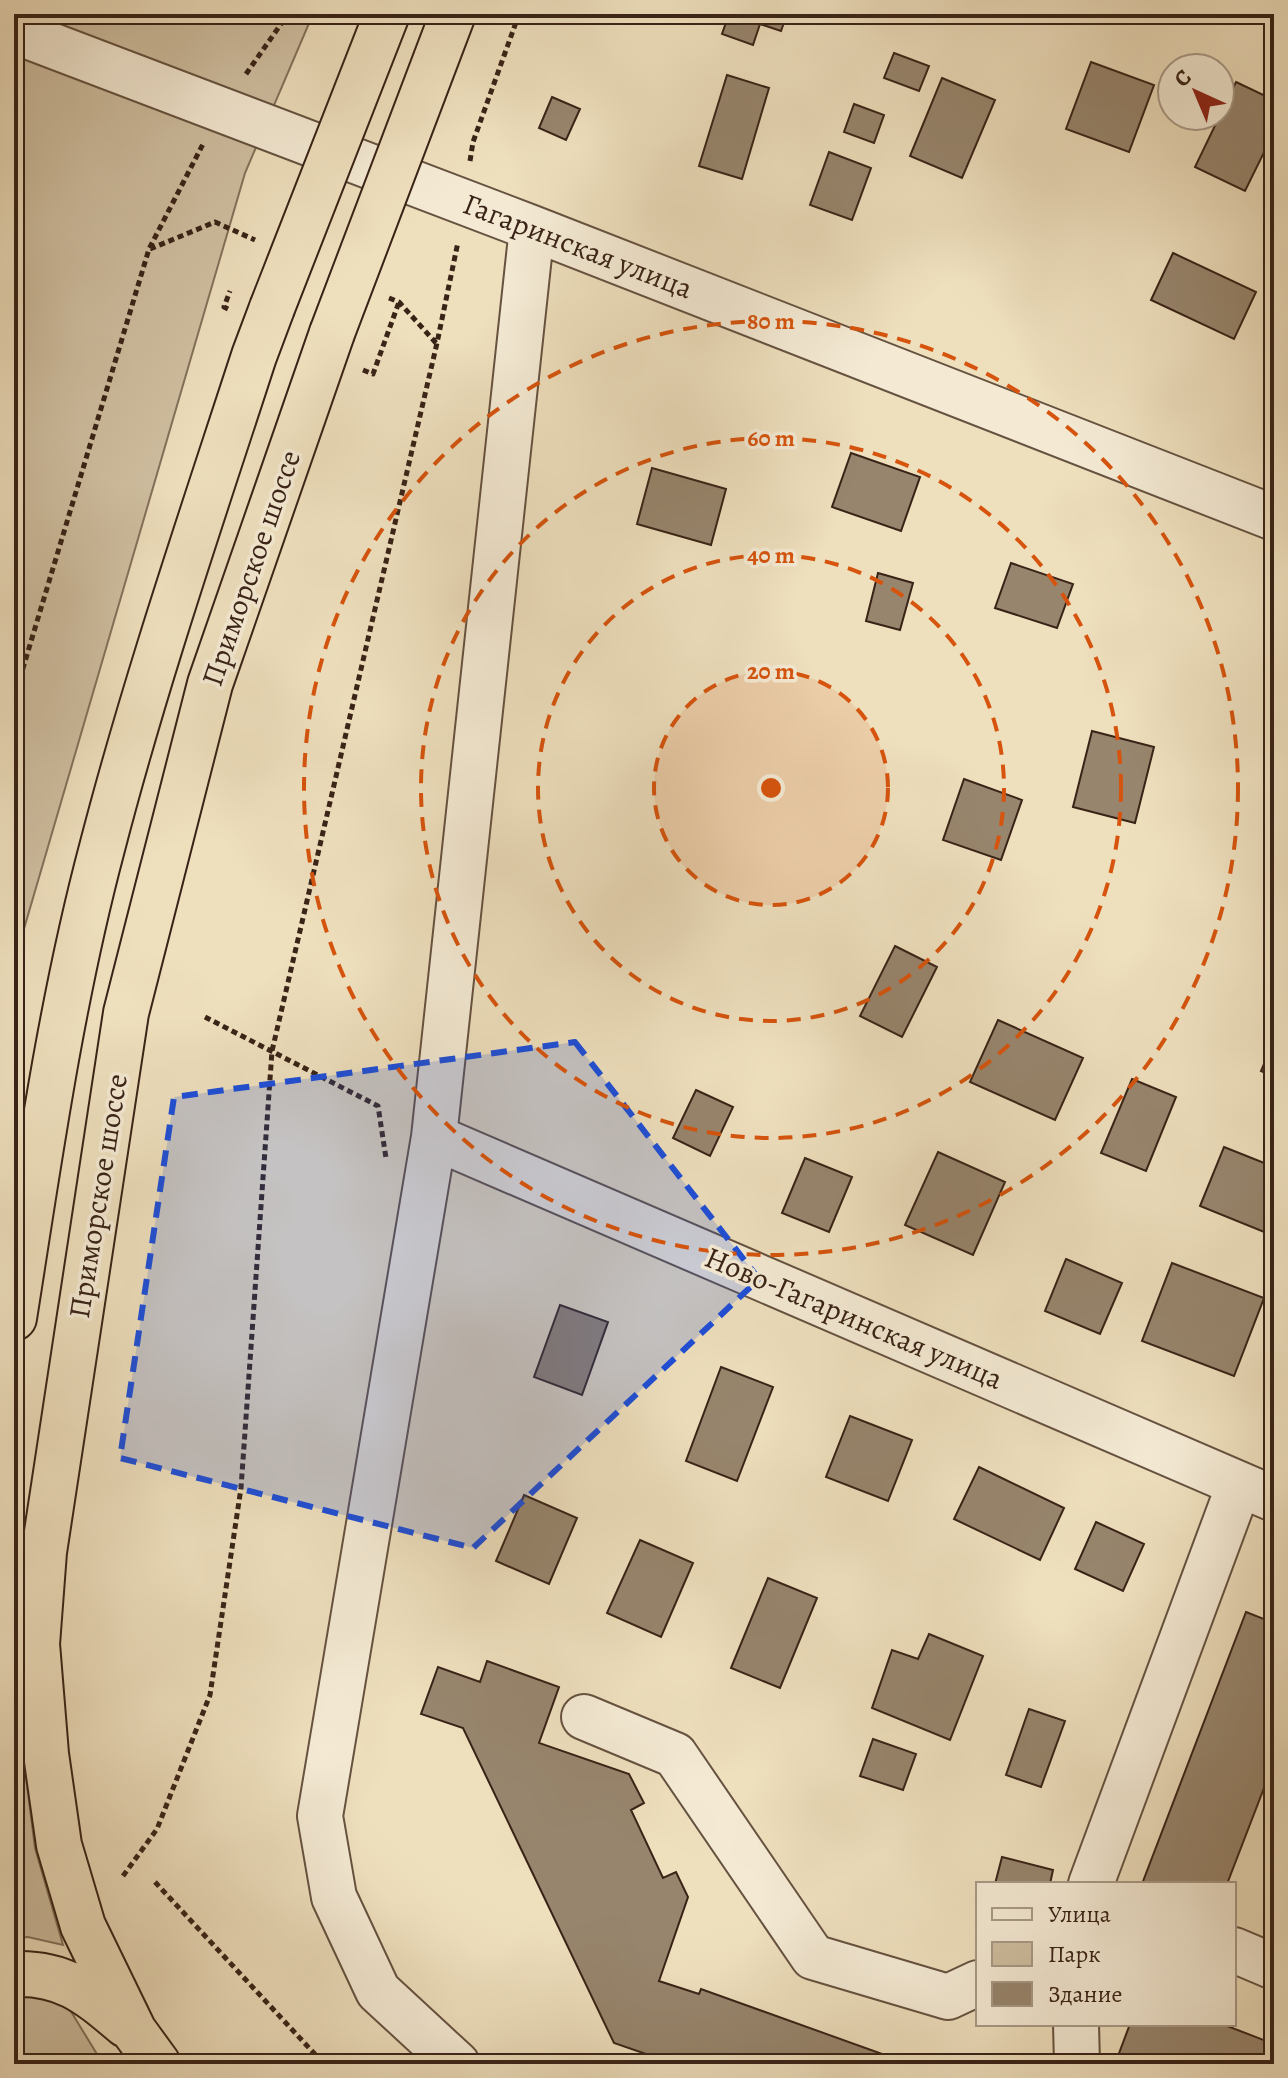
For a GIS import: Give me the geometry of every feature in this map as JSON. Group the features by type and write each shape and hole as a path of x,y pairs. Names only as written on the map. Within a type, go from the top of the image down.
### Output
{"highway":[{"name":"Приморское шоссе","path":"14,1318 61,1026 101,849 158,651 254,356 387,14"},
{"name":"Приморское шоссе","path":"146,2048 83,1926 59,1845 46,1754 37,1644 44,1552 126,1013 210,684 332,333 453,14"},
{"path":"14,1974 37,1973 69,1982 93,1998 146,2048"}],"street":[{"name":"Гагаринская улица","path":"14,31 465,202 1274,518"},
{"path":"457,2064 378,1991 334,1897 320,1816 431,1157 532,228"},
{"name":"Ново-Гагаринская улица","path":"431,1157 1256,1492"},
{"path":"1092,1882 1256,1492"},
{"path":"584,1717 675,1755 813,1957 948,1997 976,1984"},
{"path":"1236,1951 1274,1967"},
{"path":"1076,2026 1077,2064"}],"path":[{"path":"14,698 149,249 221,109 288,14"},
{"path":"123,1876 157,1829 210,1695 241,1488 272,1051 437,343 465,202 473,142 519,14"},
{"path":"373,374 399,302"},
{"path":"205,1017 378,1106 386,1158 431,1157"},
{"path":"155,1882 324,2064"}],"highlighted area":[{"path":"575,1042 759,1279 473,1548 120,1458 174,1097"}],"green space":[{"path":"14,14 313,14 245,173 21,939 14,923"},
{"path":"14,1682 35,1848 63,1945 28,1937 14,1938"},
{"path":"22,1993 67,2005 103,2064 14,2064 14,1999"}],"building":[{"path":"729,14 787,14 781,31 760,24 753,45 722,34"},
{"path":"894,53 929,66 919,91 884,78"},
{"path":"1091,62 1154,85 1129,152 1066,129"},
{"path":"727,75 769,88 742,179 699,166"},
{"path":"942,78 995,100 962,178 910,156"},
{"path":"1236,82 1274,100 1274,132 1245,191 1195,167 1212,132 1236,132"},
{"path":"552,97 580,109 566,140 539,128"},
{"path":"854,104 884,115 874,143 844,132"},
{"path":"829,152 871,168 852,220 810,205"},
{"path":"1173,253 1256,292 1234,339 1151,300"},
{"path":"851,453 920,477 901,531 832,507"},
{"path":"652,468 726,489 711,545 637,524"},
{"path":"1011,563 1073,584 1057,628 995,608"},
{"path":"878,573 913,583 900,630 866,621"},
{"path":"1092,731 1154,747 1135,823 1073,807"},
{"path":"964,779 1022,800 1001,860 943,840"},
{"path":"895,946 937,967 902,1037 860,1016"},
{"path":"998,1020 1083,1058 1055,1120 970,1082"},
{"path":"1274,1040 1274,1077 1261,1071"},
{"path":"1132,1079 1176,1097 1146,1171 1101,1153"},
{"path":"696,1090 733,1107 710,1156 673,1138"},
{"path":"1224,1147 1274,1167 1274,1236 1200,1206"},
{"path":"938,1152 1005,1182 973,1255 905,1225"},
{"path":"805,1158 852,1177 829,1232 782,1213"},
{"path":"1066,1259 1122,1283 1100,1334 1045,1311"},
{"path":"1172,1263 1264,1298 1234,1376 1142,1341"},
{"path":"560,1305 608,1322 582,1395 534,1377"},
{"path":"721,1367 773,1387 737,1481 686,1461"},
{"path":"850,1416 912,1440 888,1501 826,1477"},
{"path":"979,1467 1064,1508 1040,1560 954,1519"},
{"path":"524,1495 577,1518 549,1584 496,1561"},
{"path":"1096,1522 1144,1544 1123,1591 1075,1569"},
{"path":"640,1540 693,1563 661,1637 607,1613"},
{"path":"768,1578 817,1598 780,1688 731,1668"},
{"path":"1246,1612 1274,1623 1274,1762 1228,1882 1143,1882"},
{"path":"929,1634 983,1656 950,1740 872,1708 892,1650 918,1659"},
{"path":"487,1661 559,1687 539,1743 629,1774 644,1803 631,1810 663,1878 676,1872 688,1897 659,1981 699,1994 701,1989 910,2064 675,2064 614,2043 463,1728 421,1714 438,1667 480,1682"},
{"path":"1029,1709 1065,1721 1041,1787 1006,1775"},
{"path":"873,1739 916,1754 903,1790 860,1776"},
{"path":"1002,1857 1053,1870 1050,1882 996,1882"},
{"path":"1129,2026 1227,2026 1274,2044 1274,2064 1115,2064"}]}
